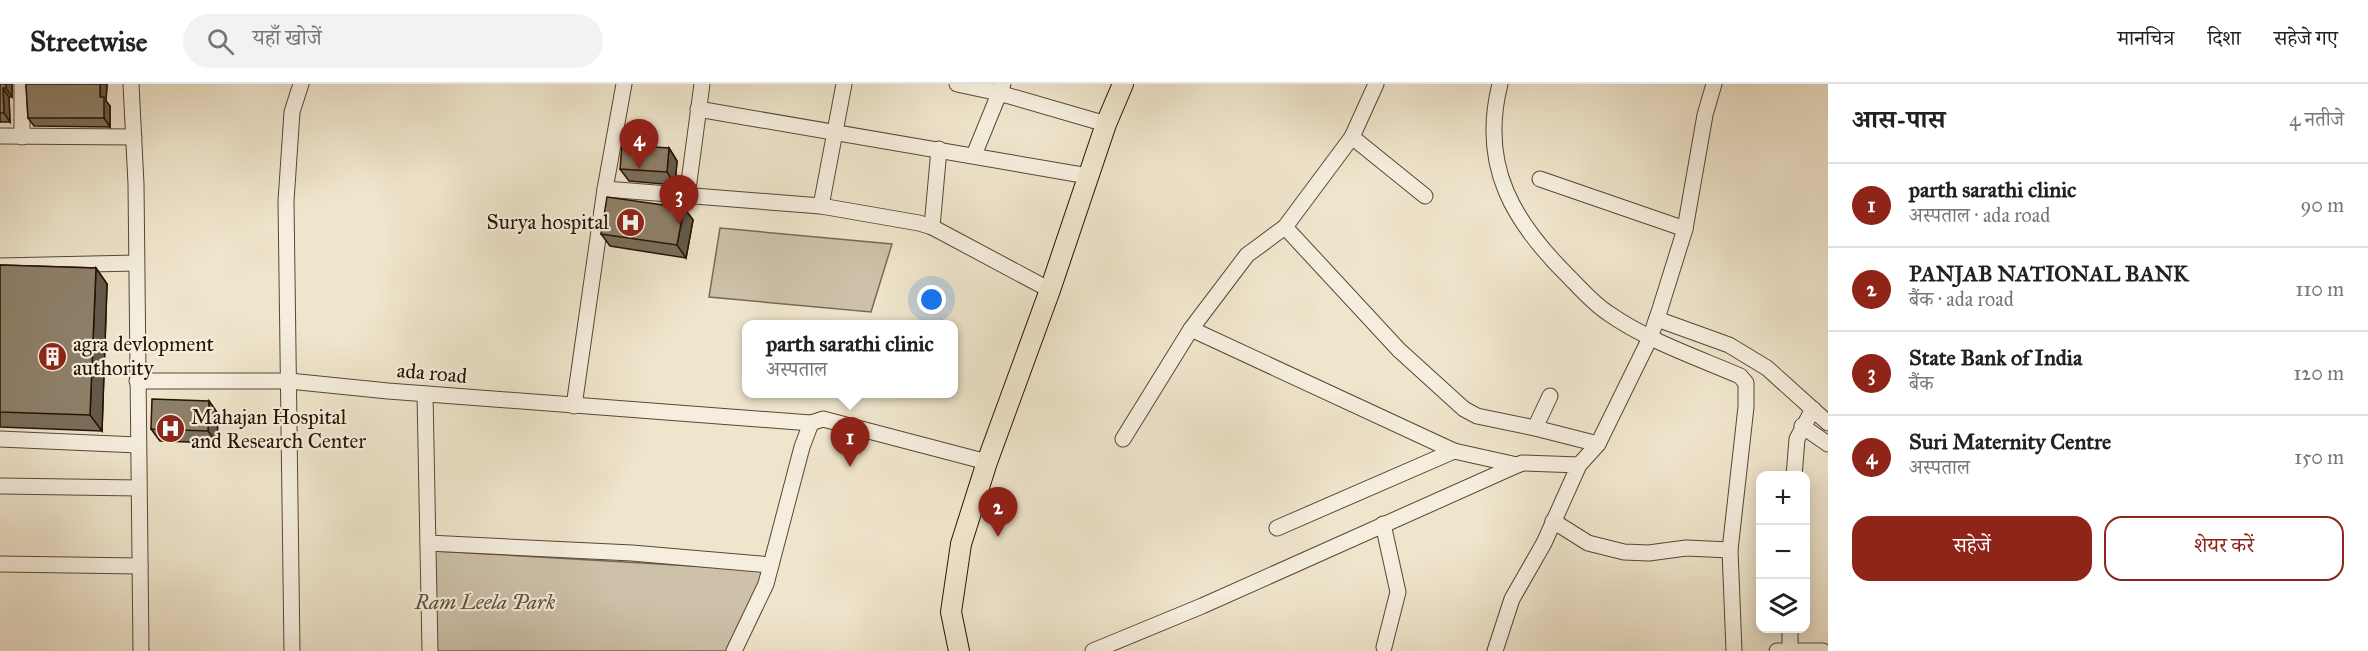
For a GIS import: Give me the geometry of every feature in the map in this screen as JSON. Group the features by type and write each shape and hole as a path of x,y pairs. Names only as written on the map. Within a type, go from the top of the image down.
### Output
{"main road":[{"path":"959,651 951,612 953,584 961,544 987,462 1050,290 1106,124 1124,84"}],"street":[{"path":"22,84 22,137"},
{"path":"131,84 134,137 141,651"},
{"path":"292,651 286,201 292,112 301,84"},
{"path":"574,406 605,189 624,84"},
{"path":"687,197 702,84"},
{"path":"821,206 844,84"},
{"path":"957,84 1001,88 1106,124"},
{"path":"1123,439 1191,329 1247,255 1285,227 1352,137 1376,84"},
{"path":"1500,84 1495,105 1493,145 1500,177 1520,219 1548,256 1599,307 1650,338 1740,376 1746,383 1746,406 1730,550 1734,651"},
{"path":"1495,651 1512,599 1535,559 1579,465 1599,444 1650,338 1685,229 1705,115 1714,84"},
{"path":"974,155 1001,88"},
{"path":"698,110 1088,176"},
{"path":"0,136 134,137"},
{"path":"1352,137 1425,196"},
{"path":"932,227 939,149"},
{"path":"1540,179 1685,229"},
{"path":"605,189 821,206 919,223 932,227 1050,290"},
{"path":"1285,227 1399,350 1464,409 1477,416 1599,444"},
{"path":"0,266 136,263"},
{"path":"1657,319 1729,345 1767,368 1828,423"},
{"path":"1191,329 1454,451 1516,465 1522,463 1579,465"},
{"name":"ada road","path":"136,381 289,381 574,406 811,423 823,419 987,462"},
{"path":"425,394 429,651"},
{"path":"1535,428 1550,396"},
{"path":"1794,471 1797,439 1813,409"},
{"path":"734,651 766,584 802,447 811,423"},
{"path":"1802,426 1828,444"},
{"path":"0,439 138,445"},
{"path":"1277,528 1454,451"},
{"path":"1093,651 1202,606 1522,463"},
{"path":"0,486 138,488"},
{"path":"1553,521 1588,543 1624,552 1649,553 1686,548 1730,550"},
{"path":"1383,524 1398,592 1384,647"},
{"path":"428,543 632,553 771,565"},
{"path":"0,564 140,566"},
{"path":"1788,633 1783,650 1822,651"}],"green space":[{"path":"720,228 892,244 871,312 709,297"},
{"name":"Ram Leela Park","path":"435,551 762,570 759,584 727,651 436,651"}],"building":[{"path":"0,84 6,84 6,88 3,88 4,113 0,113"},
{"path":"26,84 100,84 100,97 104,97 104,118 28,118"},
{"path":"622,145 669,148 667,172 620,169"},
{"path":"607,197 684,208 677,245 601,234"},
{"name":"agra devlopment authority","path":"0,265 96,268 90,415 0,412"},
{"path":"152,399 209,401 208,431 151,429"}],"place":[{"name":"Suri Maternity Centre","path":"639,169"},
{"name":"Surya hospital","path":"630,222"},
{"name":"State Bank of India","path":"679,225"},
{"name":"agra devlopment authority","path":"52,356"},
{"name":"Mahajan Hospital and Research Center","path":"170,429"},
{"name":"parth sarathi clinic","path":"850,467"},
{"name":"PANJAB NATIONAL BANK","path":"998,537"}]}
